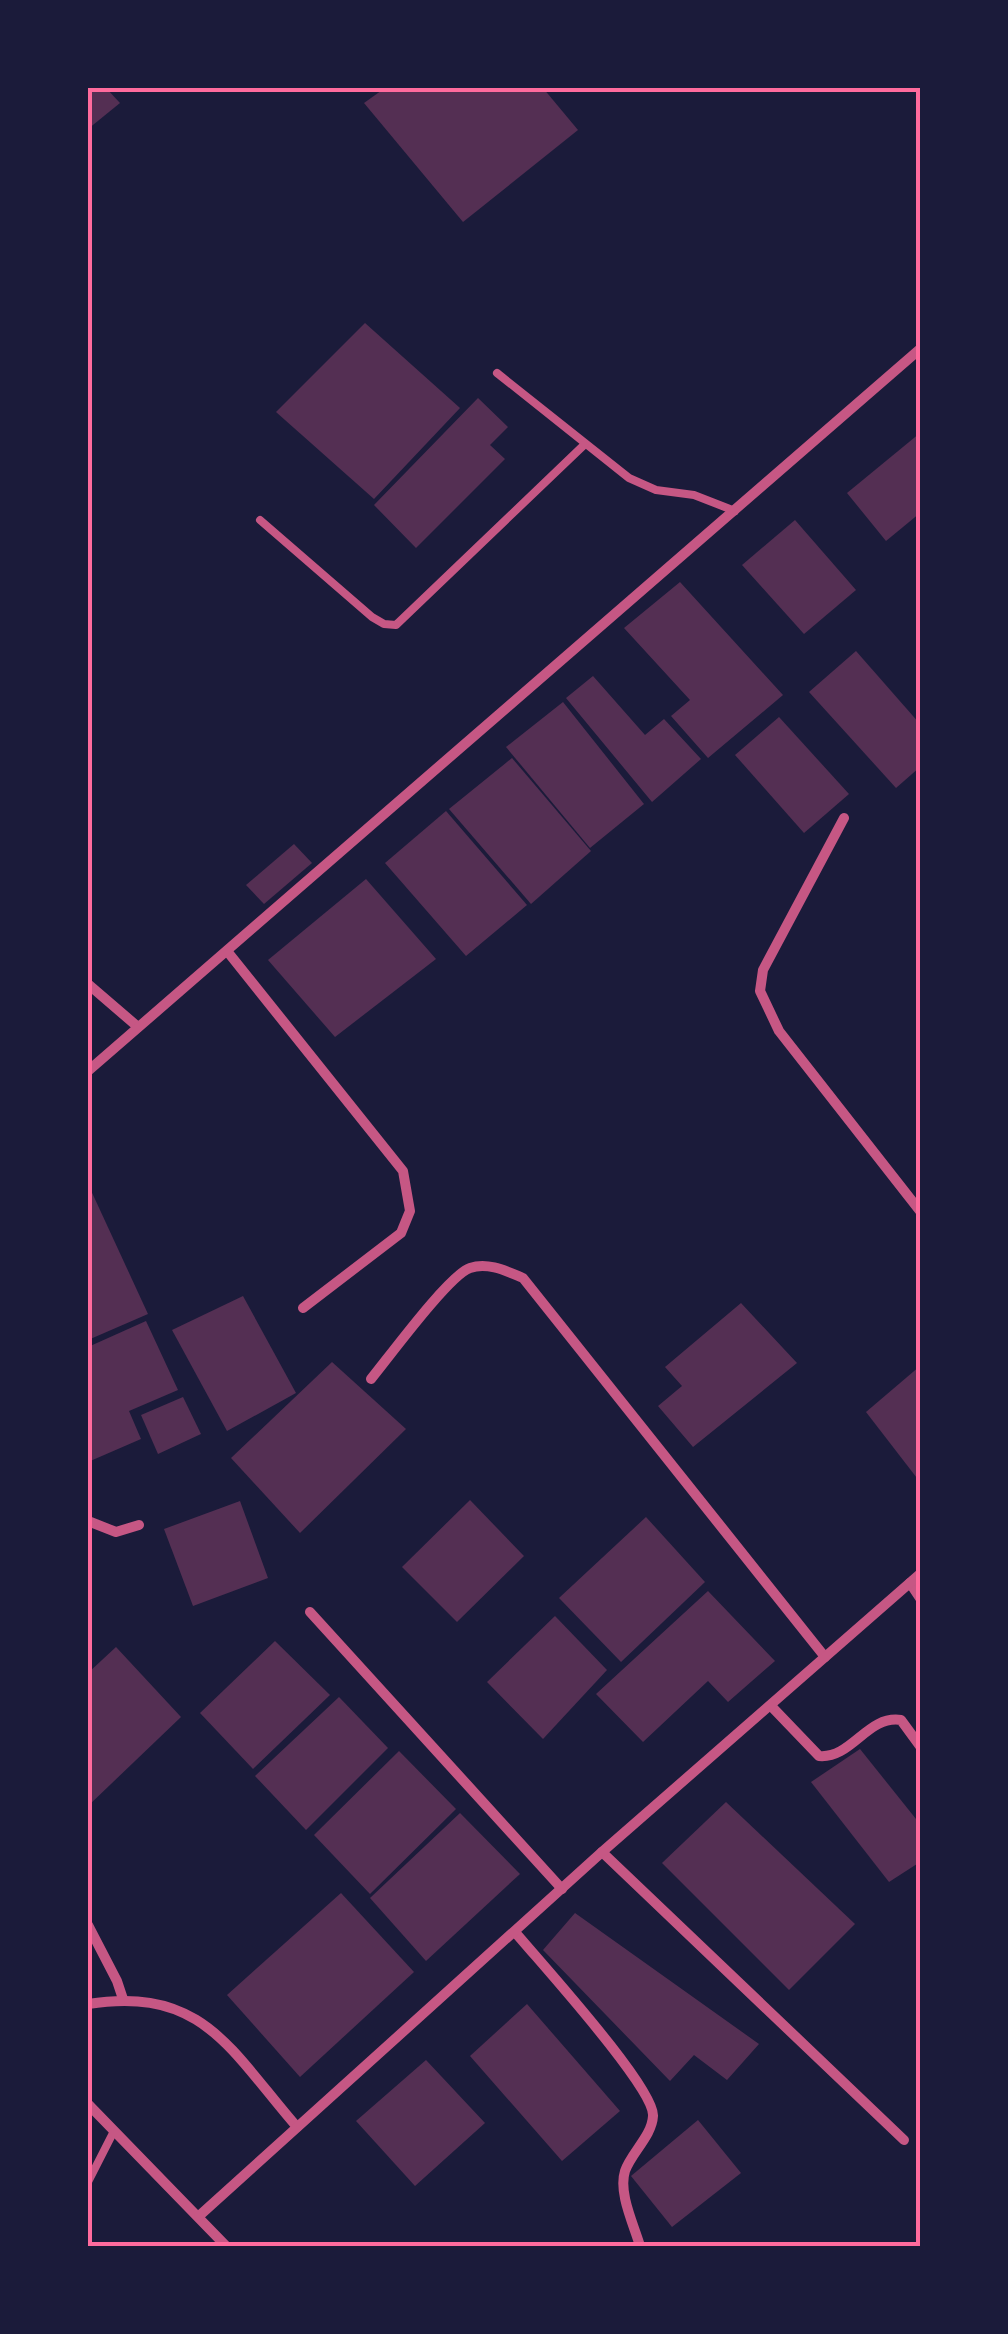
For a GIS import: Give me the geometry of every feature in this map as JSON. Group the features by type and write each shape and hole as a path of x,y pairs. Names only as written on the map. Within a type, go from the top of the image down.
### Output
{"street":[{"path":"88,1071 920,350"},
{"path":"844,818 762,970 760,991 779,1031 920,1211"},
{"path":"227,951 403,1171 410,1211 401,1233 303,1308"},
{"path":"88,984 138,1027"},
{"path":"371,1378 451,1283 469,1268 497,1266 522,1278 825,1657"},
{"path":"88,1521 116,1532 140,1526"},
{"path":"198,2216 602,1852 920,1574"},
{"path":"910,1583 920,1598"},
{"path":"310,1612 562,1889"},
{"path":"772,1707 819,1756 840,1753 890,1718 901,1720 920,1746"},
{"path":"602,1852 904,2140"},
{"path":"88,1925 122,1999"},
{"path":"515,1932 648,2096 654,2120 626,2170 624,2183 640,2246"},
{"path":"88,2004 122,1999 164,2004 206,2023 297,2127"},
{"path":"88,2104 226,2246"}],"lane":[{"path":"497,373 629,478 656,490 694,495 734,510"},
{"path":"260,520 372,617 396,626 584,445"},
{"path":"88,2182 114,2132"}],"building":[{"path":"88,88 106,88 120,103 88,129"},
{"path":"385,88 543,88 578,130 463,222 364,103"},
{"path":"365,323 460,408 374,499 276,412"},
{"path":"478,398 508,427 490,445 505,459 416,548 374,505"},
{"path":"920,433 920,513 886,541 847,493"},
{"path":"795,520 856,590 804,634 742,565"},
{"path":"680,582 783,695 708,758 671,716 690,700 624,628"},
{"path":"856,651 920,724 920,767 896,788 809,692"},
{"path":"593,676 645,735 664,719 701,759 652,802 566,698"},
{"path":"563,702 644,804 590,848 506,747"},
{"path":"779,717 849,794 804,833 735,755"},
{"path":"512,758 591,851 531,904 449,809"},
{"path":"446,811 527,905 466,956 385,863"},
{"path":"294,844 312,863 264,904 246,885"},
{"path":"366,879 436,959 335,1037 268,960"},
{"path":"88,1184 148,1314 88,1340"},
{"path":"243,1296 296,1393 227,1431 172,1330"},
{"path":"741,1303 797,1363 693,1447 658,1406 682,1386 665,1367"},
{"path":"146,1321 178,1390 129,1411 141,1439 88,1462 88,1347"},
{"path":"332,1362 406,1429 300,1533 231,1458"},
{"path":"920,1366 920,1482 866,1412"},
{"path":"183,1397 201,1434 158,1454 141,1415"},
{"path":"470,1500 524,1556 457,1622 402,1567"},
{"path":"240,1501 268,1578 193,1606 164,1529"},
{"path":"646,1517 705,1582 621,1662 559,1598"},
{"path":"708,1591 775,1661 728,1702 708,1681 643,1742 596,1694"},
{"path":"555,1616 607,1670 543,1739 487,1682"},
{"path":"275,1641 330,1695 253,1769 200,1713"},
{"path":"116,1647 181,1717 88,1806 88,1673"},
{"path":"339,1697 388,1748 306,1830 255,1776"},
{"path":"860,1749 920,1824 920,1862 889,1882 811,1782"},
{"path":"399,1751 456,1809 370,1894 314,1835"},
{"path":"726,1802 855,1924 789,1990 662,1863"},
{"path":"460,1813 520,1874 426,1961 370,1898"},
{"path":"341,1893 414,1972 300,2077 227,1995"},
{"path":"575,1913 759,2044 727,2080 694,2055 670,2081 543,1950"},
{"path":"527,2004 620,2111 562,2161 470,2056"},
{"path":"426,2060 485,2123 415,2186 356,2121"},
{"path":"698,2120 741,2173 672,2227 631,2176"}]}
